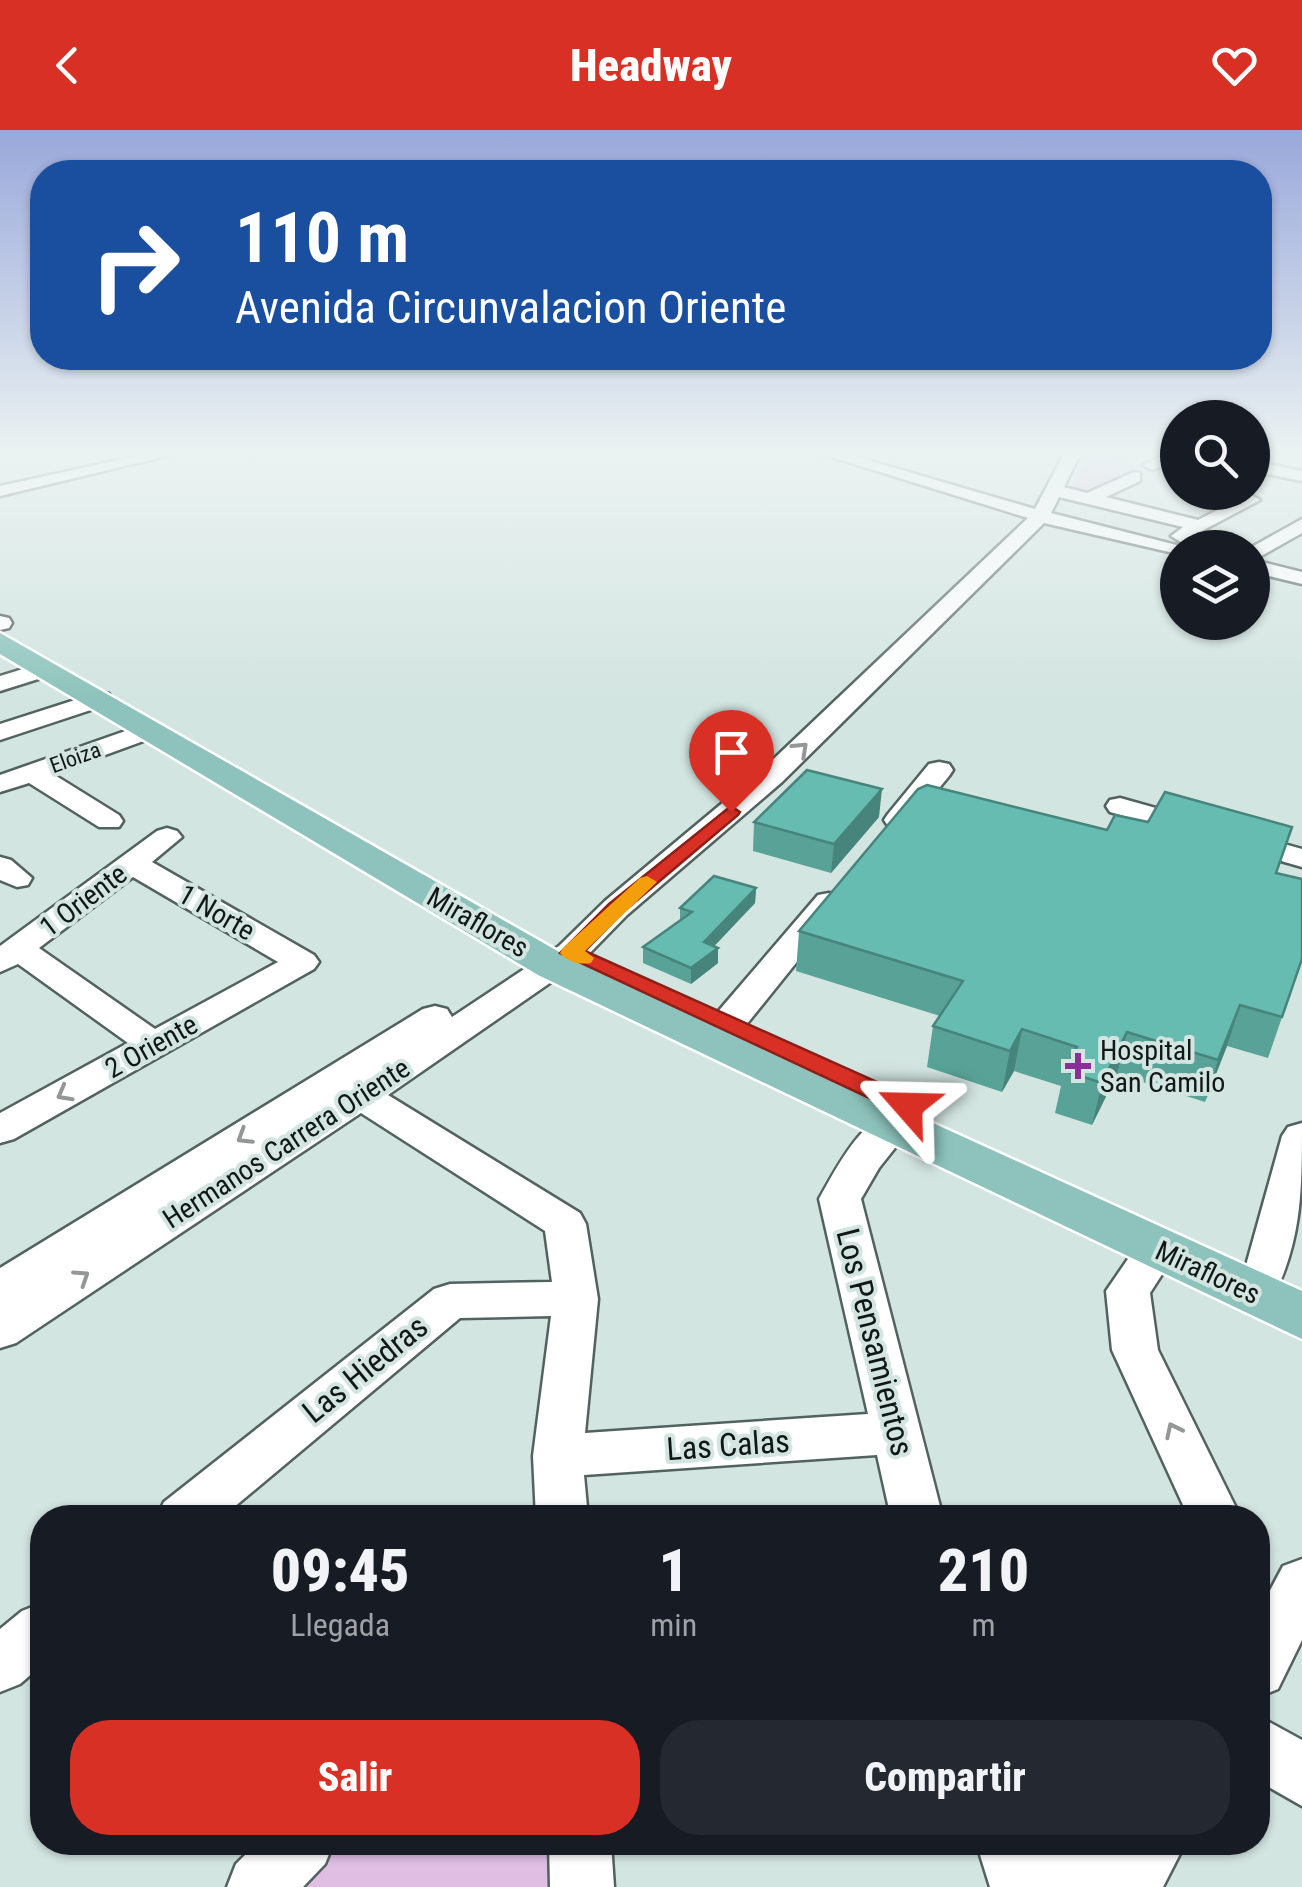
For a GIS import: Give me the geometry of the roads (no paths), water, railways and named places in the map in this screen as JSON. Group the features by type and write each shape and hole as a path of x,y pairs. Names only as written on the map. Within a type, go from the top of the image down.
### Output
{"main road":[{"name":"Miraflores","path":"0,623 552,954"},
{"name":"Miraflores","path":"0,642 552,954 1281,1292"},
{"name":"Miraflores","path":"719,1030 895,1124 1158,1248 1281,1292"}],"street":[{"path":"552,954 616,908 772,776 1009,534"},
{"path":"1117,534 1160,544"},
{"path":"1270,570 1302,578"},
{"path":"0,684 46,670"},
{"path":"0,732 100,699"},
{"name":"Eloiza","path":"0,784 150,730"},
{"path":"877,844 939,770"},
{"path":"31,772 109,821"},
{"path":"1120,806 1302,858"},
{"name":"1 Oriente","path":"9,956 166,837"},
{"name":"1 Norte","path":"132,863 302,962"},
{"path":"719,1030 852,874"},
{"name":"Hermanos Carrera Oriente","path":"0,1330 361,1095 552,954"},
{"name":"Hermanos Carrera Oriente","path":"0,1290 552,954"},
{"path":"9,956 154,1045"},
{"name":"2 Oriente","path":"0,1130 302,962"},
{"path":"361,1095 566,1224 576,1299 558,1456 561,1505"},
{"name":"Los Pensamientos","path":"895,1124 864,1159 840,1199 914,1505"},
{"path":"1281,1292 1302,1136"},
{"path":"1158,1248 1128,1291 1135,1350 1209,1505"},
{"name":"Las Hiedras","path":"198,1505 450,1301 576,1299"},
{"name":"Las Calas","path":"558,1456 898,1433"},
{"path":"1270,1628 1302,1584"},
{"path":"0,1664 30,1640"},
{"path":"1270,1754 1302,1776"},
{"path":"259,1887 290,1855"},
{"path":"581,1855 582,1887"},
{"path":"1011,1855 1022,1887"},
{"path":"1044,1887 1139,1866 1146,1855"}],"place":[{"name":"Hospital San Camilo","path":"1078,1066"}]}
